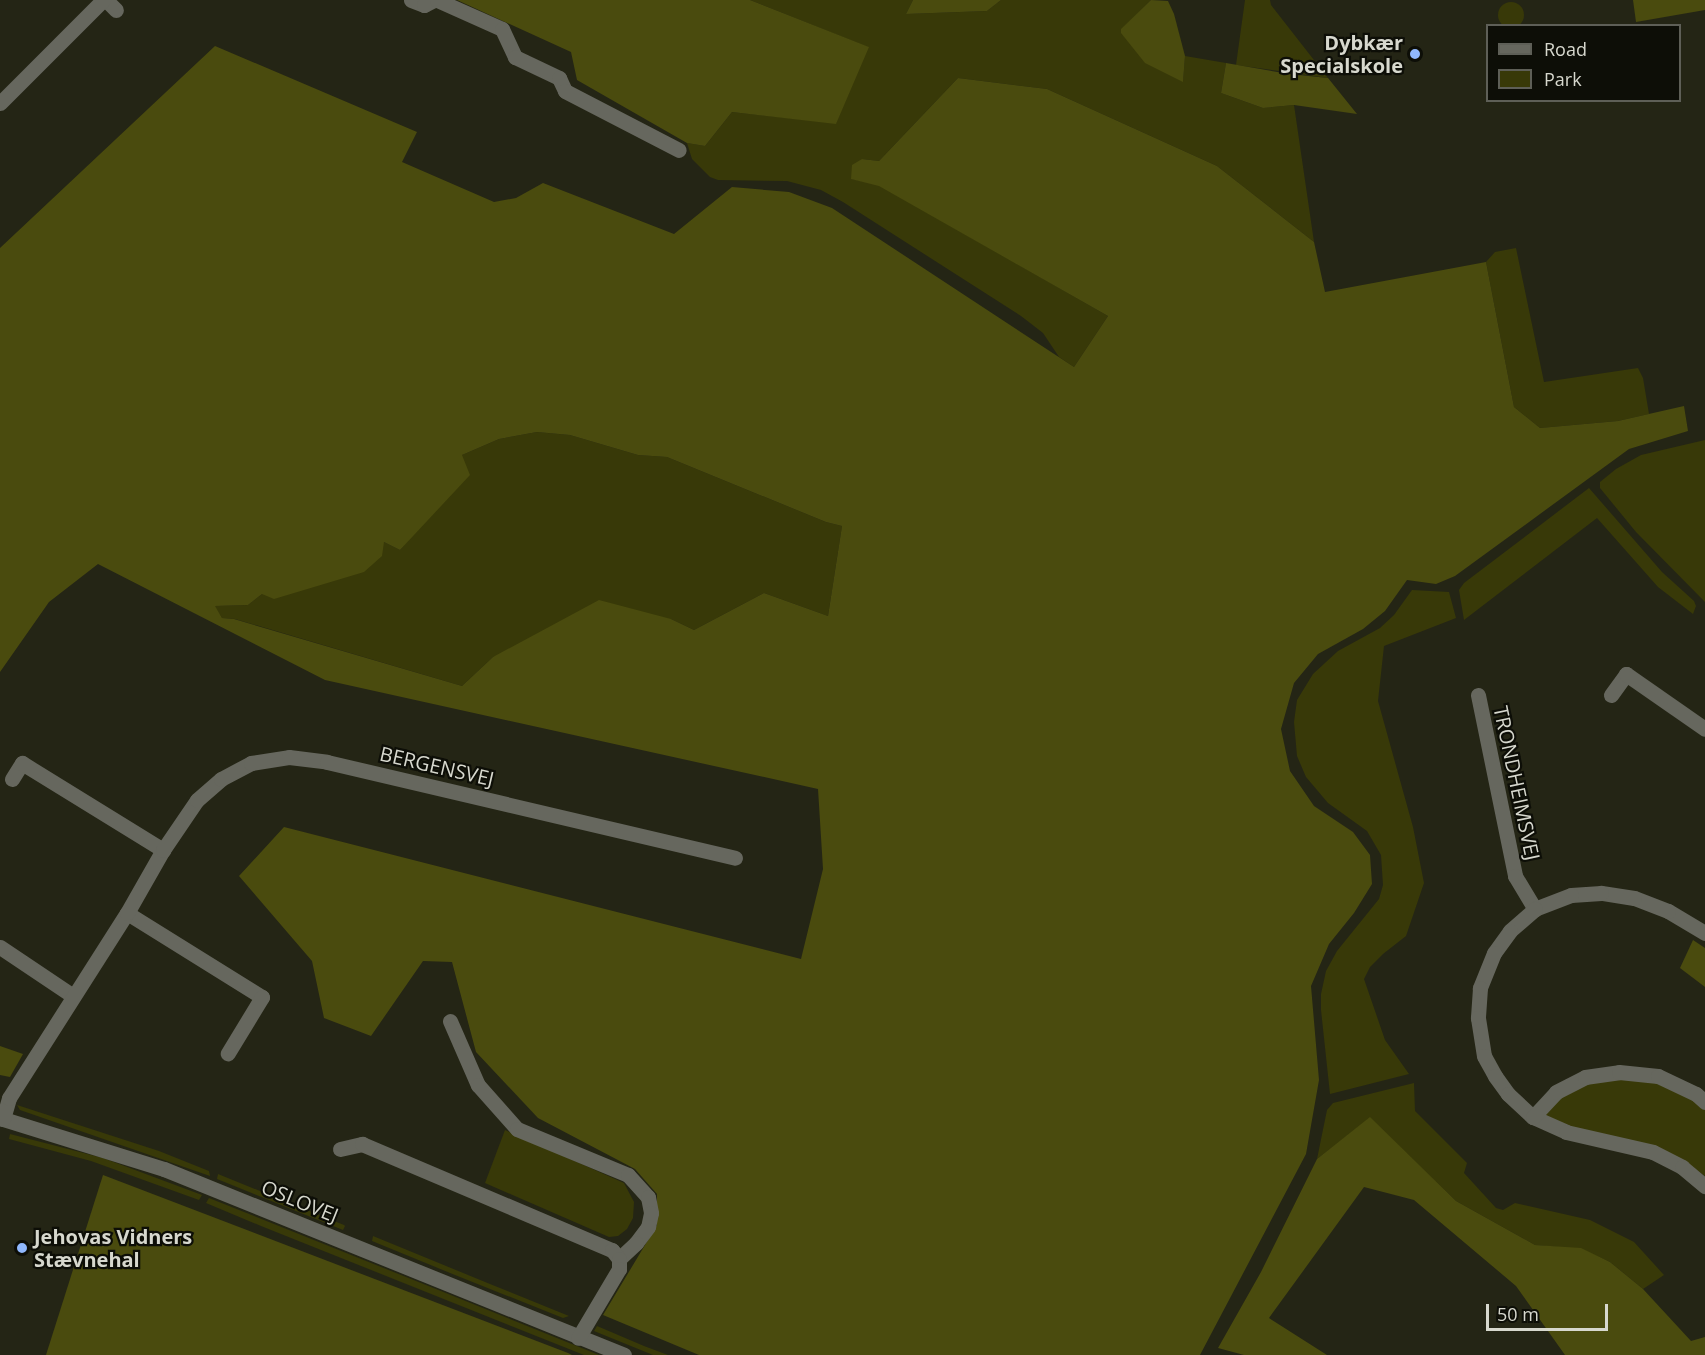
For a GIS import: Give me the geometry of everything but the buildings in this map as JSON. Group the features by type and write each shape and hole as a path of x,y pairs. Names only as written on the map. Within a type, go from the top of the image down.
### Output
{"street":[{"path":"411,0 424,6 435,0 502,29 515,57 559,78 565,91 679,150"},
{"path":"0,103 108,3"},
{"path":"1611,695 1626,674 1705,729"},
{"name":"TRONDHEIMSVEJ","path":"1478,695 1515,876 1535,909"},
{"name":"BERGENSVEJ","path":"1,1118 9,1098 127,913 163,850 197,800 221,779 251,763 289,757 327,762 735,858"},
{"path":"12,779 22,763 163,850"},
{"path":"1705,933 1668,911 1634,898 1601,892 1571,895 1535,909 1510,931 1494,953 1480,988 1478,1018 1484,1056 1489,1066 1508,1094 1533,1117 1566,1132 1653,1152 1682,1167 1705,1186"},
{"path":"127,913 262,996 228,1053"},
{"path":"0,947 73,996"},
{"path":"450,1022 478,1085 517,1129 628,1175 648,1197 651,1213 648,1227 636,1243 619,1259"},
{"path":"1533,1117 1556,1092 1586,1077 1619,1072 1658,1076 1696,1094 1705,1102"},
{"name":"OSLOVEJ","path":"1,1118 164,1169 624,1355"},
{"path":"340,1149 362,1144 612,1250 619,1259 619,1269 578,1338"}],"green space":[{"path":"750,0 913,0 906,14 987,11 1001,0 1151,0 1122,29 1183,81 1185,56 1226,63 1221,93 1263,108 1294,105 1314,242 1217,166 1047,89 958,78 879,161 862,159 852,179 879,185 1108,316 1074,367 1059,357 1043,333 1021,316 821,190 787,181 718,180 710,177 692,159 687,143 705,146 732,112 836,123 868,47"},
{"path":"1245,0 1270,0 1271,5 1328,78 1236,65"},
{"path":"1506,3 1516,3 1523,10 1523,20 1520,24 1502,24 1499,20 1499,10"},
{"path":"1516,248 1544,382 1638,368 1643,378 1649,414 1618,421 1540,428 1514,407 1486,262 1495,252"},
{"path":"537,432 570,435 638,455 667,457 826,522 842,526 828,616 764,593 694,630 671,619 493,657 462,686 235,619 222,618 214,606 248,605 262,594 384,542 400,550 417,530 462,455 499,439"},
{"path":"1705,440 1705,602 1636,532 1600,488 1600,482 1616,469 1641,455"},
{"path":"1589,488 1662,572 1694,601 1696,606 1693,614 1658,587 1597,518 1464,620 1459,590 1464,583"},
{"path":"1412,590 1449,592 1456,618 1384,646 1378,701 1413,827 1424,883 1406,936 1370,967 1364,979 1385,1040 1409,1074 1330,1094 1321,994 1326,971 1337,951 1379,899 1383,885 1381,855 1367,831 1328,803 1306,777 1297,756 1294,722 1297,700 1313,674 1338,651 1380,628 1394,615"},
{"path":"1619,1077 1656,1081 1692,1098 1705,1110 1705,1176 1691,1166 1557,1122 1546,1116 1546,1110 1562,1096 1591,1082"},
{"path":"1414,1083 1415,1111 1467,1163 1464,1173 1496,1208 1503,1210 1515,1203 1590,1220 1634,1242 1664,1275 1643,1289 1610,1262 1581,1249 1535,1245 1456,1201 1370,1118 1317,1159 1327,1110 1333,1103"},
{"path":"17,1105 159,1151 209,1171 210,1176 20,1110"},
{"path":"505,1130 624,1183 634,1202 633,1218 627,1229 618,1236 609,1237 485,1183"},
{"path":"10,1134 103,1158 202,1195 199,1200 91,1161 9,1139"},
{"path":"218,1174 345,1226 343,1230 217,1179"},
{"path":"209,1198 599,1355 584,1355 261,1226 206,1203"},
{"path":"373,1236 569,1316 563,1318 455,1275 372,1241"},
{"path":"597,1326 668,1355 653,1355 594,1331"}],"shaded area":[{"path":"457,0 750,0 869,47 836,124 732,112 705,146 687,143 577,80 571,52"},
{"path":"913,0 1001,0 987,11 906,14"},
{"path":"1151,0 1168,1 1174,14 1185,56 1183,82 1145,63 1121,33 1121,29"},
{"path":"1633,0 1705,0 1705,10 1636,22"},
{"path":"215,46 417,132 402,162 494,202 516,198 543,183 674,234 732,187 789,192 832,208 1074,367 1108,316 879,186 851,179 852,165 862,159 879,161 958,78 1047,89 1217,166 1314,242 1325,292 1486,262 1514,407 1540,428 1618,421 1684,406 1688,431 1629,449 1455,576 1436,584 1407,580 1385,611 1363,629 1318,654 1294,683 1281,729 1290,771 1314,806 1353,832 1370,855 1372,884 1354,913 1329,944 1311,986 1319,1080 1306,1154 1200,1355 699,1355 603,1315 657,1225 657,1194 635,1169 538,1118 476,1052 452,962 423,961 371,1036 324,1018 312,961 239,876 284,827 801,959 823,869 818,789 325,680 98,564 49,602 0,672 0,248","holes":["537,432 570,435 638,455 667,457 826,522 842,526 828,616 764,593 694,630 671,619 599,600 493,657 462,686 234,619 222,618 215,606 248,605 262,594 274,599 364,572 382,556 384,542 400,550 470,475 462,455 499,439"]},
{"path":"1226,63 1328,78 1357,114 1294,105 1263,108 1221,93"},
{"path":"1693,940 1705,948 1705,987 1680,968"},
{"path":"0,1046 23,1054 10,1077 0,1075"},
{"path":"1370,1117 1456,1201 1535,1245 1581,1248 1610,1262 1643,1289 1691,1341 1705,1337 1705,1355 1565,1355 1516,1286 1414,1200 1364,1187 1269,1318 1327,1355 1244,1355 1218,1348 1261,1272 1317,1159"},
{"path":"103,1175 568,1353 572,1355 46,1355"}],"place":[{"name":"Dybkær Specialskole","path":"1415,54"},
{"name":"Jehovas Vidners Stævnehal","path":"22,1248"}]}
